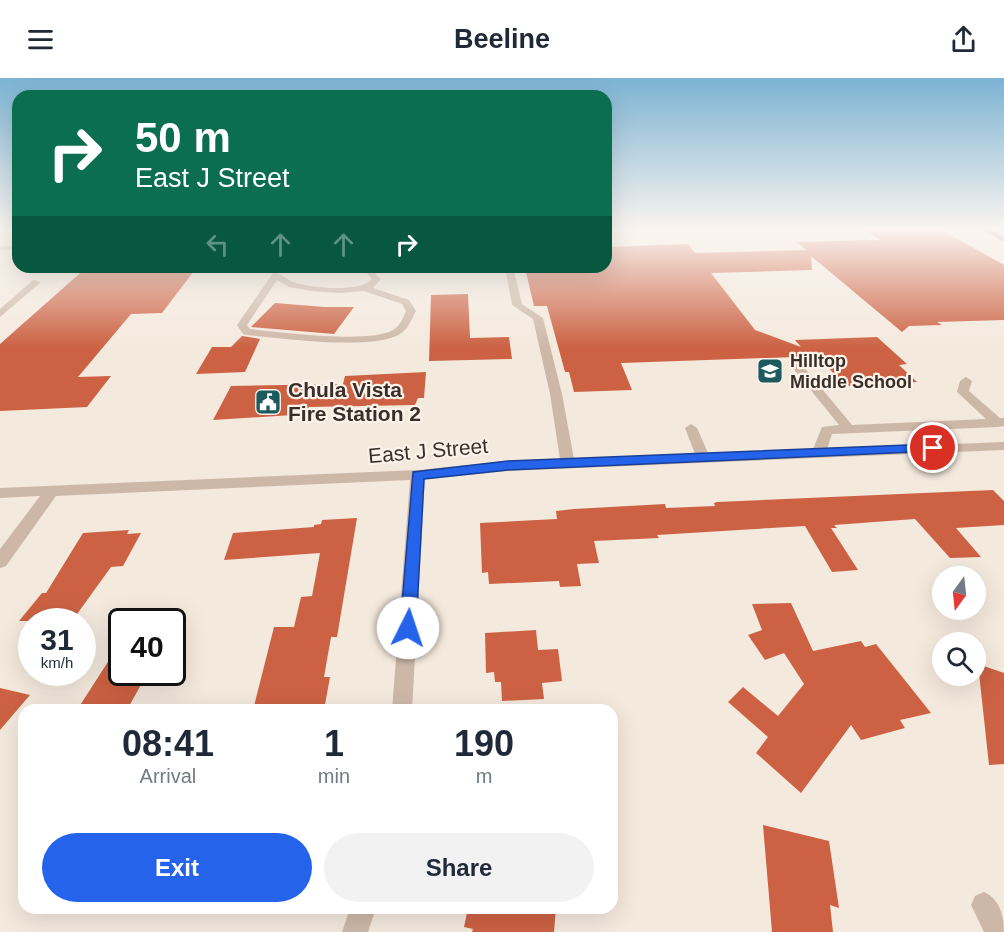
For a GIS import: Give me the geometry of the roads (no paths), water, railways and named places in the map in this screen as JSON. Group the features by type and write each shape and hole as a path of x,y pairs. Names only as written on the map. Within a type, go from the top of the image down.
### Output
{"street":[{"path":"367,289 406,302 411,311 405,324 394,334 366,338 247,332 242,325 276,275 290,285 356,291 367,289 375,284 377,279 371,273"},
{"path":"510,273 517,305 538,318 556,393 568,463"},
{"path":"0,314 36,282"},
{"path":"794,362 849,429"},
{"path":"966,381 963,392 1001,423"},
{"path":"819,451 827,429 1001,423"},
{"path":"691,428 703,458"},
{"name":"East J Street","path":"0,493 418,475 508,466 819,451 1004,446"},
{"path":"402,704 418,475"},
{"path":"0,561 52,491"},
{"path":"984,904 998,932"},
{"path":"354,932 361,914"}],"place":[{"name":"Hilltop Middle School","path":"770,371"},
{"name":"Chula Vista Fire Station 2","path":"268,402"}]}
